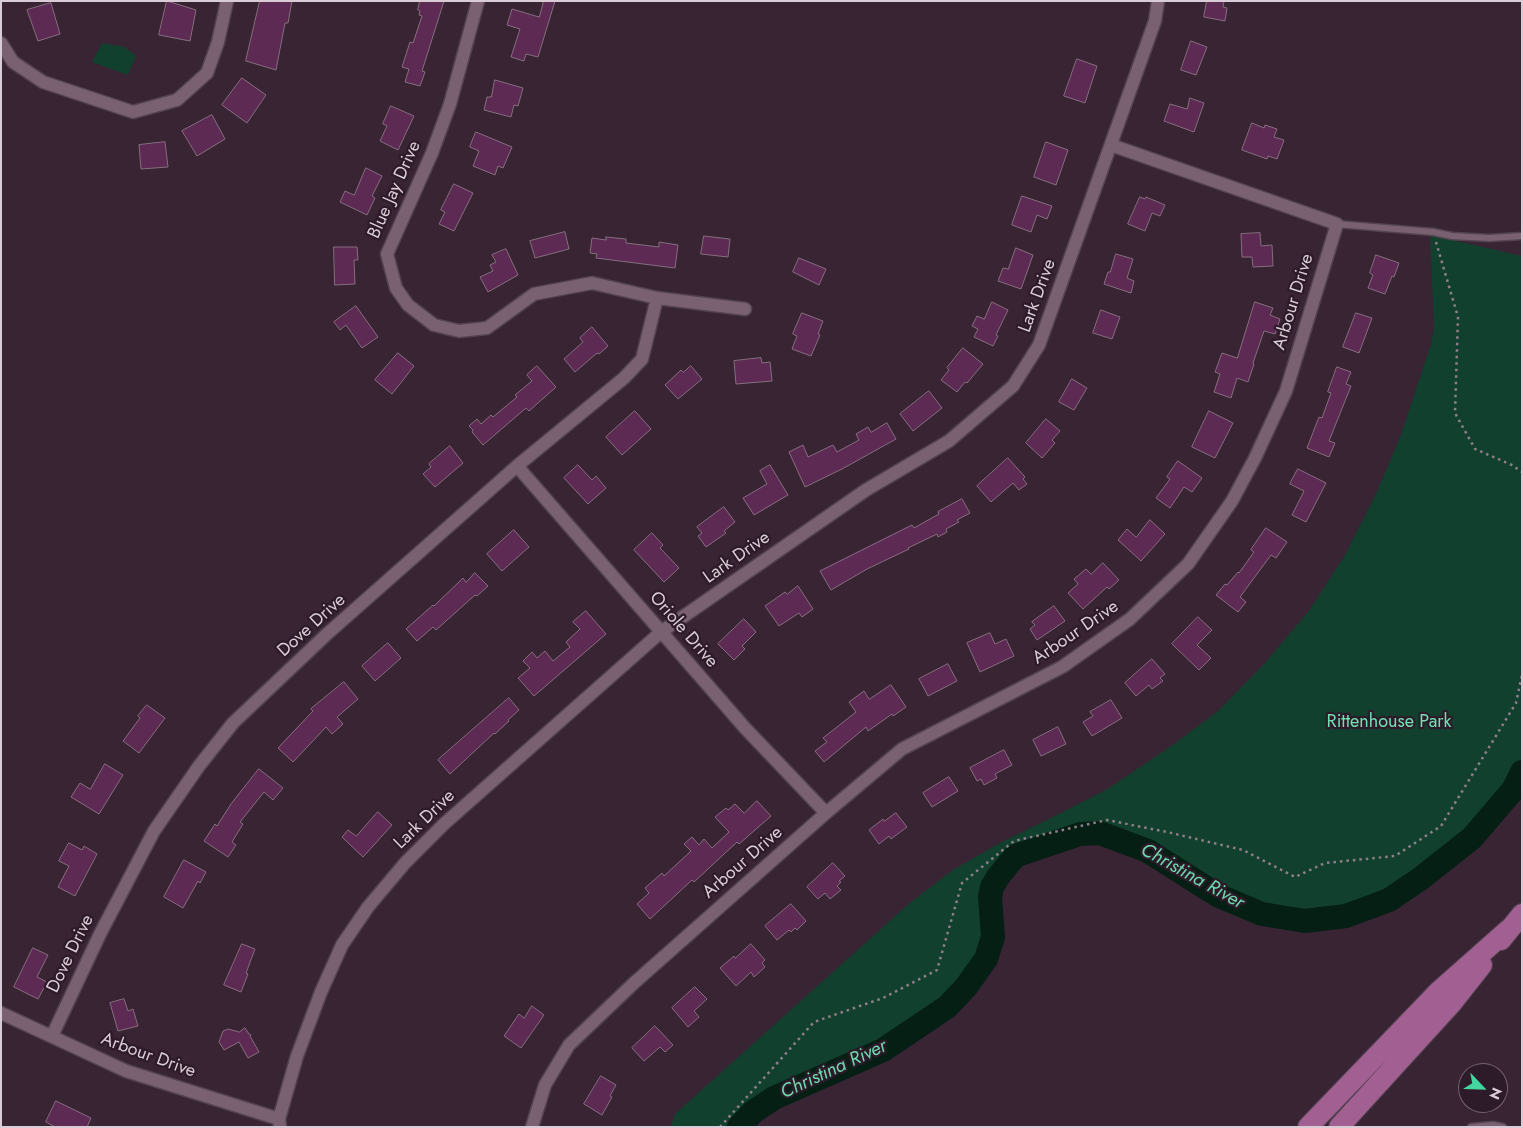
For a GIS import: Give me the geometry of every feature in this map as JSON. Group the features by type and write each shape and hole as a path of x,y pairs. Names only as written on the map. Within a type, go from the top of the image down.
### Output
{"main road":[{"path":"1308,1127 1438,991 1515,922"},
{"path":"1338,1127 1452,1003 1515,922"}],"street":[{"path":"1,43 13,62 43,82 133,112 177,100 207,73 218,42 227,1"},
{"name":"Blue Jay Drive","path":"478,1 450,104 432,153 387,254 396,288 408,305 434,325 459,331 487,328 534,294 592,284 657,298 745,309"},
{"name":"Lark Drive","path":"280,1123 297,1056 342,945 368,907 405,863 444,824 661,632 866,490 949,441 1013,386 1039,344 1112,145 1155,21 1158,1"},
{"path":"1112,145 1337,224"},
{"name":"Arbour Drive","path":"532,1127 545,1085 569,1045 634,983 826,813 902,749 1062,667 1130,619 1188,564 1232,501 1256,458 1286,391 1337,224"},
{"name":"Dove Drive","path":"52,1036 100,934 154,831 199,766 233,723 328,634 517,466 624,378 642,360 657,298"},
{"name":"Oriole Drive","path":"517,466 745,728 826,813"},
{"name":"Arbour Drive","path":"1,1013 126,1071 280,1123"}],"lane":[{"path":"1337,224 1433,232 1452,236 1489,238 1522,236"},
{"path":"1472,1127 1493,1125 1503,1127"}],"path":[{"path":"1433,232 1458,317 1454,413 1475,449 1512,465 1522,472"},
{"path":"720,1127 814,1022 883,998 937,970 962,883 1014,841 1107,820 1243,850 1295,877 1325,863 1395,856 1441,826 1516,704 1522,675"}],"green space":[{"path":"102,43 125,47 136,56 128,75 92,62"},
{"name":"Rittenhouse Park","path":"1430,235 1522,256 1522,764 1513,790 1389,900 1262,914 1219,896 1148,851 1100,833 1079,834 1015,856 992,887 990,897 993,937 986,959 966,987 947,1007 883,1050 774,1098 753,1112 739,1127 671,1127 675,1114 911,902 953,870 998,844 1106,790 1170,747 1218,711 1265,663 1309,611 1345,555 1376,494 1401,435 1431,344 1434,328"}],"building":[{"path":"167,1 196,10 190,41 159,35"},
{"path":"260,1 292,1 288,23 285,23 276,70 246,61"},
{"path":"420,1 444,1 422,71 425,72 420,86 405,82 409,69 402,67 410,42 413,43 422,16 419,15 420,11 418,10"},
{"path":"544,1 555,1 538,57 526,54 524,61 511,57 520,29 507,25 512,9 539,17"},
{"path":"1207,1 1224,1 1223,7 1227,8 1225,21 1204,17"},
{"path":"51,3 60,34 38,41 27,10"},
{"path":"1191,41 1207,47 1196,75 1181,70"},
{"path":"1077,59 1097,66 1085,103 1064,96"},
{"path":"242,78 266,95 247,123 222,105"},
{"path":"495,80 523,88 518,106 514,105 511,117 484,110 487,97 491,97"},
{"path":"1190,98 1204,103 1194,132 1164,121 1170,104 1187,109"},
{"path":"391,106 414,116 398,150 380,141 387,126 383,124"},
{"path":"212,115 225,139 197,156 182,131"},
{"path":"1252,123 1264,128 1265,125 1277,129 1274,137 1284,140 1277,159 1268,156 1267,159 1242,150"},
{"path":"476,132 512,147 503,168 498,166 495,175 473,166 479,151 470,147"},
{"path":"165,142 168,167 141,169 139,145"},
{"path":"1046,142 1068,150 1056,185 1034,177"},
{"path":"366,168 382,176 372,196 375,198 367,215 340,202 345,191 354,195"},
{"path":"454,184 473,193 454,231 439,224 445,212 441,210"},
{"path":"1022,196 1052,206 1047,219 1037,215 1031,232 1012,225"},
{"path":"1140,197 1145,199 1146,197 1165,205 1160,216 1152,213 1145,231 1128,224"},
{"path":"565,232 569,249 535,258 530,241"},
{"path":"1260,233 1261,246 1272,245 1273,266 1253,267 1252,257 1242,257 1241,234"},
{"path":"704,236 730,239 728,257 701,254"},
{"path":"606,237 626,239 626,243 659,247 659,242 678,245 675,268 596,258 597,254 590,253 592,238 606,240"},
{"path":"334,247 357,247 358,260 354,260 355,284 335,285"},
{"path":"1016,248 1033,255 1021,289 998,281 1003,268 1008,269"},
{"path":"506,249 518,275 488,292 480,277 493,271 490,265 496,262 492,255"},
{"path":"1116,254 1133,259 1127,278 1134,281 1131,293 1104,284"},
{"path":"1376,255 1399,263 1385,294 1368,288 1373,275 1370,273"},
{"path":"799,258 826,269 819,285 793,272"},
{"path":"992,302 1008,310 993,346 974,337 978,329 972,326 977,316 984,319"},
{"path":"1255,302 1273,308 1270,315 1280,319 1275,334 1264,331 1248,382 1237,378 1231,398 1214,392 1220,374 1215,372 1222,353 1237,358"},
{"path":"356,306 378,337 362,348 346,325 340,330 334,322"},
{"path":"1101,310 1120,317 1112,339 1093,333"},
{"path":"802,313 823,321 818,334 820,335 811,356 792,349 797,336 793,334"},
{"path":"1356,313 1372,318 1359,353 1343,347"},
{"path":"592,327 608,346 575,372 564,359 583,342 580,338"},
{"path":"963,348 983,364 957,392 941,380 949,370 947,368"},
{"path":"398,353 414,366 392,394 375,380"},
{"path":"761,358 762,363 770,362 772,381 736,384 734,361"},
{"path":"537,366 556,387 529,411 526,408 483,445 469,426 477,419 481,424 491,415 493,417 517,397 515,395 532,381 527,375"},
{"path":"691,366 702,379 678,399 665,385 681,370 683,372"},
{"path":"1337,367 1351,372 1346,384 1351,386 1329,441 1335,443 1329,457 1307,448 1319,417 1322,418 1331,393 1328,392"},
{"path":"1072,379 1087,388 1074,410 1059,402"},
{"path":"929,391 942,408 913,431 900,414"},
{"path":"635,411 651,429 622,455 606,437"},
{"path":"1209,411 1233,423 1215,458 1192,447"},
{"path":"1046,419 1060,431 1052,440 1055,443 1042,458 1026,443"},
{"path":"887,423 896,439 805,487 789,452 803,445 808,457 833,445 837,452 859,440 856,434 868,427 871,432"},
{"path":"450,446 463,463 435,487 423,474 431,467 429,464"},
{"path":"1008,458 1025,477 1023,479 1027,484 1019,490 1013,483 991,502 977,486"},
{"path":"1178,461 1202,478 1192,492 1184,487 1170,508 1156,498 1170,479 1167,477"},
{"path":"578,465 592,480 596,476 606,488 588,504 564,478"},
{"path":"770,465 788,495 754,515 743,498 767,484 760,471"},
{"path":"1298,469 1326,483 1306,522 1292,515 1304,491 1290,484"},
{"path":"962,499 970,513 946,529 947,532 938,537 937,534 908,548 831,590 820,571 912,525 914,528"},
{"path":"724,507 735,522 724,531 726,533 706,547 698,536 702,533 697,527"},
{"path":"1150,520 1165,534 1141,561 1118,540 1127,529 1136,537"},
{"path":"1266,528 1287,542 1276,558 1271,555 1240,597 1246,602 1238,612 1216,595 1225,584 1227,585 1239,573 1254,552 1251,550"},
{"path":"514,530 529,547 502,571 487,554"},
{"path":"652,533 663,545 660,548 679,568 664,582 634,550"},
{"path":"1103,563 1119,580 1109,589 1107,587 1083,609 1068,593 1078,584 1074,579 1086,569 1091,574"},
{"path":"475,573 488,586 477,596 475,595 436,630 433,627 417,641 406,629 434,606 463,578 466,582"},
{"path":"798,586 813,609 802,617 799,613 779,626 765,606 785,592 787,594"},
{"path":"1054,606 1065,621 1037,640 1030,629 1035,625 1032,622"},
{"path":"586,611 606,634 534,696 518,678 530,668 523,661 532,652 537,658 545,651 553,661 570,647 566,642 580,629 573,622"},
{"path":"1198,617 1212,630 1197,645 1211,658 1199,670 1172,644"},
{"path":"744,619 756,632 742,646 745,649 734,660 718,644"},
{"path":"990,633 995,644 1006,639 1014,656 980,672 967,643"},
{"path":"388,643 401,658 375,681 362,666"},
{"path":"1152,659 1165,674 1160,678 1163,681 1152,689 1149,685 1136,696 1125,683"},
{"path":"948,664 957,681 928,696 919,679"},
{"path":"344,682 358,699 337,717 343,724 332,734 326,727 293,762 278,748 313,711 311,709"},
{"path":"891,685 906,707 893,716 892,714 868,731 866,727 824,762 815,751 827,742 823,738 856,712 849,702 864,691 869,699"},
{"path":"509,698 519,710 450,774 438,760"},
{"path":"1111,700 1122,718 1092,736 1083,722 1093,716 1090,712"},
{"path":"147,705 165,718 139,753 123,741"},
{"path":"1058,727 1066,744 1041,756 1033,740"},
{"path":"1004,750 1012,765 995,774 997,778 984,785 981,779 977,781 970,768"},
{"path":"105,764 123,775 99,814 71,797 80,783 90,789"},
{"path":"259,769 283,788 273,800 264,792 240,822 243,824 232,842 236,845 228,857 204,841 215,824 217,826 231,804"},
{"path":"949,777 958,791 932,807 923,793"},
{"path":"757,801 771,816 739,844 737,842 694,882 692,880 650,919 637,904 649,893 645,888 662,873 664,876 691,851 684,844 692,837 699,845 704,839 712,848 729,832 715,817 726,808 728,810 735,804 744,813"},
{"path":"378,812 392,825 363,857 342,837 348,830 356,836"},
{"path":"896,813 907,827 891,839 889,836 879,844 869,830 883,819 884,821"},
{"path":"69,843 82,850 84,846 97,854 75,896 58,887 69,866 59,861"},
{"path":"184,860 206,872 200,883 198,881 183,908 164,897"},
{"path":"833,863 845,876 839,881 841,882 837,886 841,890 830,899 825,893 818,899 807,887"},
{"path":"791,904 806,921 797,930 795,928 791,932 789,930 777,940 765,926"},
{"path":"242,944 255,949 241,992 224,985"},
{"path":"751,944 765,960 762,963 765,967 754,977 751,972 736,986 720,968"},
{"path":"33,948 48,955 37,977 47,982 38,999 14,987"},
{"path":"695,987 707,999 694,1011 699,1017 688,1027 672,1008"},
{"path":"124,999 128,1011 133,1009 138,1026 118,1031 110,1003"},
{"path":"532,1006 544,1015 521,1048 504,1036 519,1014 524,1018"},
{"path":"655,1026 673,1045 665,1052 660,1047 644,1061 632,1048"},
{"path":"245,1028 251,1035 259,1052 248,1058 239,1042 224,1050 219,1042 223,1031 228,1029 239,1032"},
{"path":"601,1076 616,1085 602,1115 584,1104"},
{"path":"56,1101 91,1118 87,1127 55,1127 46,1122"}],"waterway":[{"name":"Christina River","path":"739,1127 753,1112 774,1098 883,1050 947,1007 966,987 986,959 993,937 990,897 992,887 1015,856 1080,834 1100,833 1148,851 1219,896 1262,914 1305,921 1346,916 1389,900 1420,879 1472,838 1513,790 1522,772"}]}
